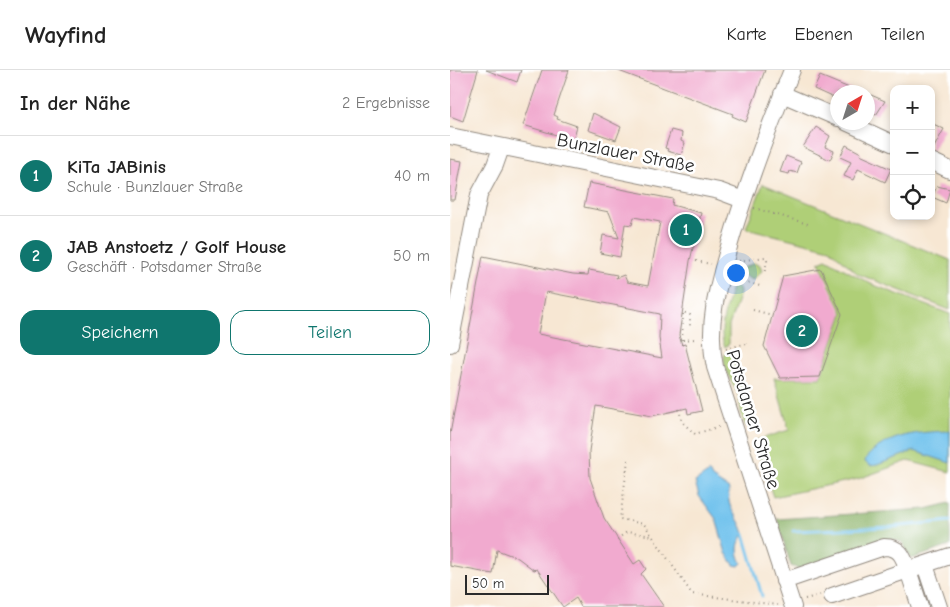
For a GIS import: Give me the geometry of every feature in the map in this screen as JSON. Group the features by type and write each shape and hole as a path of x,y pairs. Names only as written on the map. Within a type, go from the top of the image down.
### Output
{"street":[{"name":"Potsdamer Straße","path":"788,605 784,581 723,394 712,353 712,314 723,267 743,202 792,70"},
{"path":"782,94 830,115"},
{"path":"863,130 890,142"},
{"name":"Bunzlauer Straße","path":"450,136 702,188 743,202"},
{"path":"450,344 479,195 495,165 501,148"},
{"path":"935,163 950,170"},
{"path":"784,581 884,547 897,549 902,555 908,570 920,607"},
{"path":"832,596 950,556"},
{"path":"925,565 939,607"}],"path":[{"path":"743,202 808,224"},
{"path":"760,286 739,280 723,267 740,260 762,257 767,259 764,274"},
{"path":"753,310 772,316"},
{"path":"682,345 684,312 690,316 690,328"},
{"path":"683,340 695,339"},
{"path":"712,353 747,342"},
{"path":"679,410 682,422 695,434 722,426"},
{"path":"628,460 620,519 644,524 692,594 788,605 824,594 832,596"},
{"path":"617,539 627,532 653,537"}],"green space":[{"path":"763,184 950,260 950,310 858,274 830,249 746,228"},
{"path":"826,259 871,284 950,314 950,472 908,461 858,479 773,497 754,441 789,430 774,378 820,378 843,313 819,262"},
{"path":"754,263 760,266 762,271 752,280 737,271"},
{"path":"733,287 739,288 740,293 729,326 729,344 725,347 722,327 727,303"},
{"path":"726,352 733,355 736,364 755,422 751,427 746,426 744,423 739,398 724,363"},
{"path":"950,503 950,546 911,559 902,542 890,539 799,569 791,566 777,519 926,509"}],"water":[{"path":"950,431 950,463 914,451 877,465 870,466 865,462 874,450 892,440 910,434"},
{"path":"709,472 712,478 729,489 729,503 742,527 744,534 738,548 742,563 739,566 734,565 726,553 716,519 699,496 695,482"}],"building":[{"path":"450,70 478,70 463,121 450,116"},
{"path":"486,70 521,70 517,82"},
{"path":"542,70 569,70 554,115 558,117 557,119 577,126 573,140 523,125"},
{"path":"616,70 765,70 746,122 732,116 733,114"},
{"path":"820,76 842,85 830,85 830,96 814,89"},
{"path":"875,97 885,101 875,114"},
{"path":"593,113 621,127 616,140 588,130"},
{"path":"935,125 944,129 935,146"},
{"path":"816,127 830,136 825,147 834,151 830,160 803,147"},
{"path":"671,130 682,133 681,141 685,143 681,155 667,151 668,149 665,148"},
{"path":"846,145 861,153 860,155 890,169 890,171 885,182 858,169 853,180 844,176 851,162 840,157"},
{"path":"786,156 801,162 797,173 790,171 789,174 780,172"},
{"path":"450,159 462,161 455,200 450,200"},
{"path":"589,183 673,199 672,205 701,213 690,261 679,335 682,345 685,344 702,411 688,414 687,408 652,416 596,406 589,451 590,478 604,518 634,564 640,560 646,569 641,574 664,607 581,607 576,598 563,607 537,569 534,570 518,558 497,550 493,574 450,566 450,434 483,256 573,274 588,275 589,270 617,275 616,278 624,275 627,282 648,286 660,222 634,217 632,225 625,224 620,257 600,253 603,235 619,238 609,212 584,207","holes":["546,292 660,314 659,338 662,358 538,334"]},
{"path":"937,186 950,189 946,203 935,198"},
{"path":"821,269 842,314 820,377 780,378 764,346 783,276"}],"waterway":[{"path":"793,531 892,527 950,521"},
{"path":"744,534 762,596"}],"place":[{"name":"KiTa JABinis","path":"686,230"},
{"name":"JAB Anstoetz / Golf House","path":"802,331"}]}
